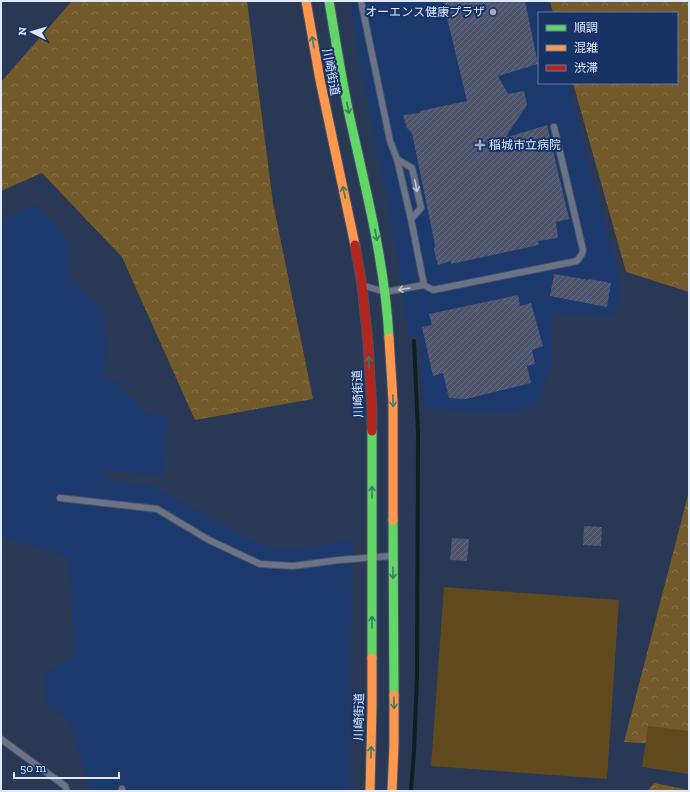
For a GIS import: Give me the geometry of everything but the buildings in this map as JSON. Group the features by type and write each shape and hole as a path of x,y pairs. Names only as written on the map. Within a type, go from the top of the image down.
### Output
{"main road":[{"name":"川崎街道","path":"306,1 320,80 354,241 362,286 368,343 372,410 372,702 370,791"},
{"name":"川崎街道","path":"329,1 351,122 377,241 385,292 390,341 393,395 394,746 392,791"}],"lane":[{"path":"361,1 390,142 397,159 424,285"},
{"path":"362,286 385,292 424,285 433,290 577,261 583,250 554,127"},
{"path":"397,159 412,168 421,208 411,219"},
{"path":"60,498 157,510 209,540 260,564 294,566 339,560 393,556"},
{"path":"1,739 64,786 66,791"}],"shaded area":[{"name":"稲城市立病院","path":"350,1 546,1 549,12 538,12 538,84 568,84 621,286 614,317 552,313 553,363 537,404 508,413 424,409 420,336 409,336 389,207 361,68"},
{"path":"35,204 71,244 69,277 103,309 107,351 104,379 121,381 119,388 132,397 145,412 168,418 163,476 102,471 109,481 153,486 250,539 268,547 295,549 353,540 350,636 350,775 348,791 91,791 68,719 46,706 45,675 75,654 68,557 1,537 1,222"},
{"path":"444,587 619,600 607,779 431,766"},
{"path":"648,726 689,731 689,774 642,767"}],"green space":[{"path":"72,1 247,1 273,203 313,399 195,420 122,257 42,173 1,191 1,82"},
{"path":"550,1 689,1 689,292 626,272 573,84 678,84 678,12 553,12"},
{"path":"689,491 689,746 624,742"},
{"path":"654,783 689,790 689,791 647,791"}],"waterway":[{"path":"411,791 417,675 418,432 414,341"}],"traffic: fast":[{"path":"329,1 345,93 369,203 384,284 389,338"},
{"path":"372,431 372,658"},
{"path":"393,520 394,695"}],"traffic: slow":[{"path":"306,1 320,80 355,245"},
{"path":"389,338 393,401 393,520"},
{"path":"370,791 372,658"},
{"path":"392,791 394,695"}],"traffic: jam":[{"path":"355,245 362,285 368,343 372,431"}],"place":[{"name":"オーエンス健康プラザ","path":"493,12"},
{"name":"稲城市立病院","path":"480,145"}]}
